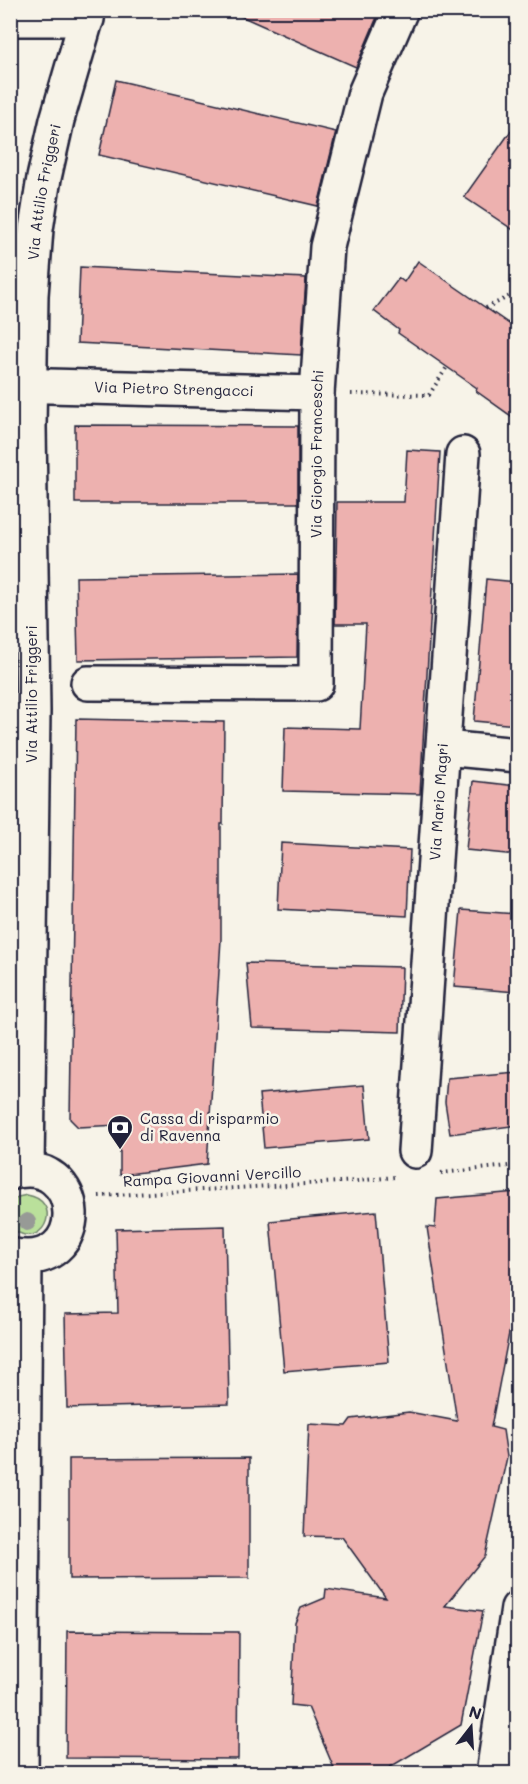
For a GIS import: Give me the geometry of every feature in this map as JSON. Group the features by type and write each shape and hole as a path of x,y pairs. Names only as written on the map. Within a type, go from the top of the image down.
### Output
{"street":[{"name":"Via Giorgio Franceschi","path":"88,683 316,684 317,393 327,247 365,93 401,10"},
{"path":"10,19 88,15"},
{"name":"Via Attilio Friggeri","path":"19,1171 33,711 20,385 36,229 44,178 57,120 88,15"},
{"name":"Via Pietro Strengacci","path":"20,385 317,393"},
{"name":"Via Mario Magri","path":"415,1150 463,454"},
{"path":"444,748 518,755"},
{"path":"19,1171 41,1172 53,1178 68,1197 72,1214 69,1228 62,1241 52,1251 39,1257 18,1257 21,1773"},
{"path":"493,1773 518,1608"}],"path":[{"path":"486,308 518,292"},
{"path":"317,393 429,395 447,367"},
{"name":"Rampa Giovanni Vercillo","path":"68,1197 357,1181"}],"green space":[{"path":"27,1195 38,1199 45,1205 47,1213 42,1228 28,1235 16,1231 10,1222 11,1203 18,1197"}],"building":[{"path":"227,10 380,10 356,67"},
{"path":"116,80 336,132 318,206 99,155"},
{"path":"518,121 518,233 464,197"},
{"path":"418,261 518,330 518,421 476,391 477,388 398,333 399,330 374,311 399,278 404,282"},
{"path":"80,267 306,278 301,355 77,343"},
{"path":"75,425 298,426 298,503 75,503"},
{"path":"407,450 440,452 420,794 283,791 285,727 360,729 366,624 335,624 337,502 404,502"},
{"path":"298,574 297,657 78,660 76,577"},
{"path":"486,579 518,582 518,725 474,721"},
{"path":"76,719 224,722 221,939 207,1164 120,1175 120,1125 78,1127 70,1119"},
{"path":"473,781 518,786 518,855 466,850"},
{"path":"281,843 410,850 407,916 278,909"},
{"path":"461,910 518,914 518,992 454,987"},
{"path":"246,963 402,967 400,1032 252,1028"},
{"path":"518,1072 518,1125 450,1134 445,1102 447,1078"},
{"path":"364,1085 369,1139 264,1148 259,1094"},
{"path":"518,1192 518,1329 510,1328 491,1427 503,1430 507,1457 485,1556 445,1606 483,1611 461,1725 380,1773 336,1773 308,1707 291,1705 295,1623 301,1608 325,1598 326,1589 386,1598 342,1537 304,1536 309,1424 346,1426 351,1419 409,1412 457,1421 427,1227 435,1228 437,1199"},
{"path":"376,1211 389,1362 284,1371 270,1221"},
{"path":"225,1226 229,1404 67,1408 65,1314 118,1313 116,1229"},
{"path":"249,1458 249,1578 69,1579 69,1459"},
{"path":"67,1631 239,1632 238,1759 66,1758"}],"place":[{"name":"Cassa di risparmio di Ravenna","path":"120,1151"}]}
